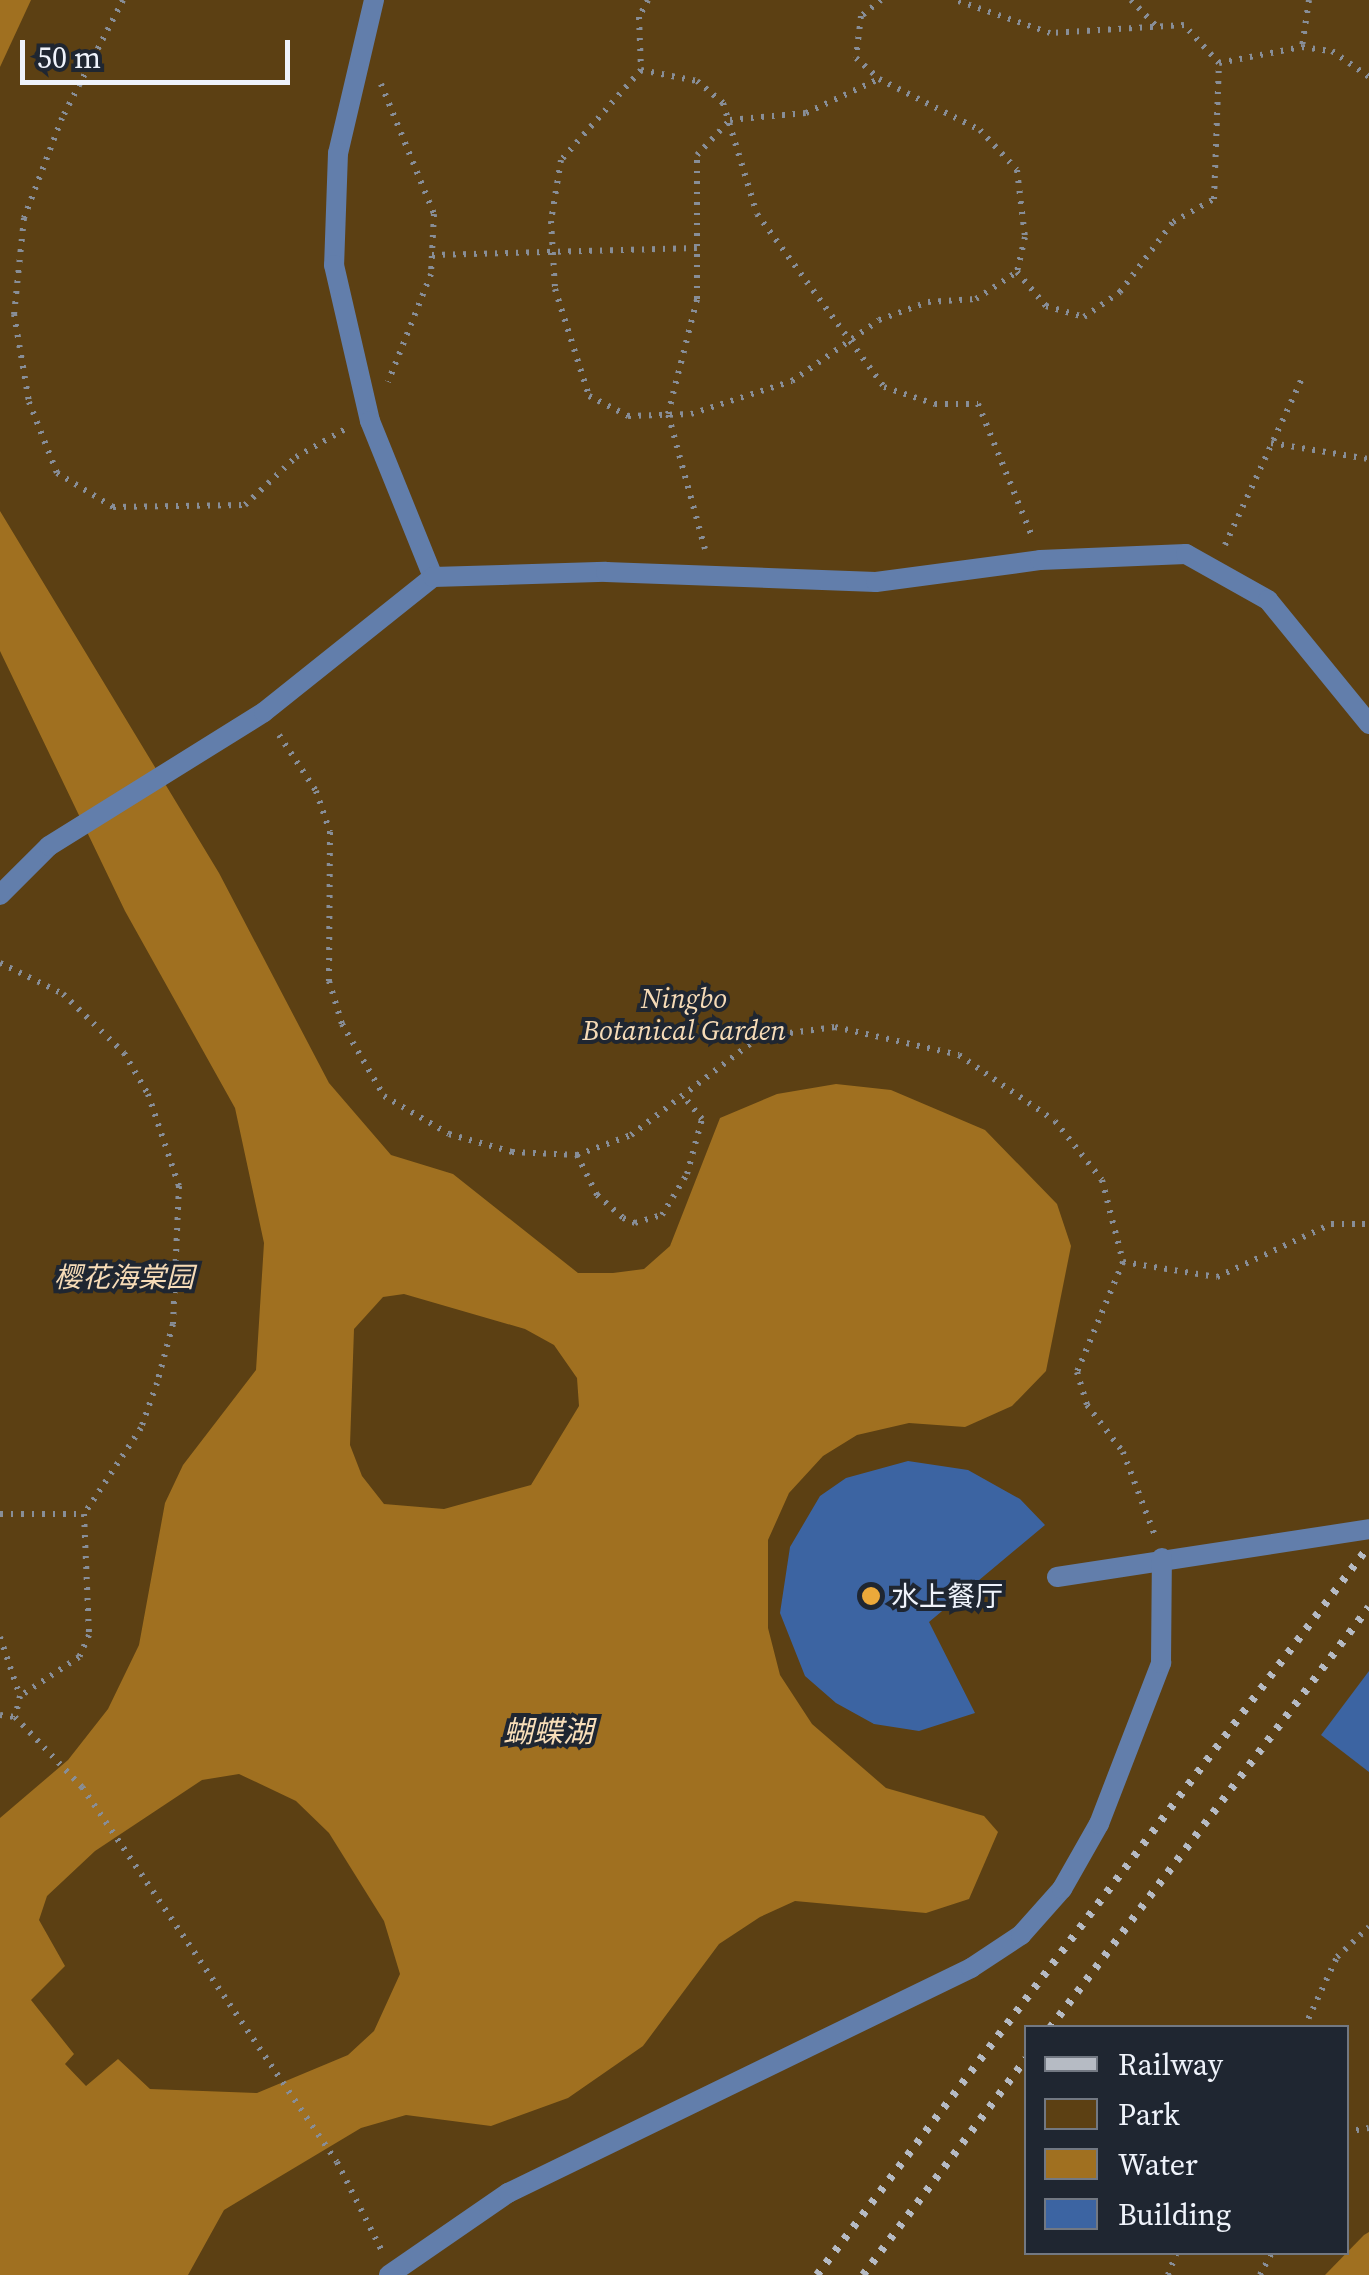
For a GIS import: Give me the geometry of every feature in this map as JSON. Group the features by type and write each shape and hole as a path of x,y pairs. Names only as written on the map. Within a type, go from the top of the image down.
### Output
{"lane":[{"path":"374,0 338,153 334,265 370,422 434,577"},
{"path":"0,895 49,846 182,768 264,712 434,577 712,577 876,582 1040,560 1186,554 1216,564 1268,600 1369,724"},
{"path":"1058,1578 1162,1558 1369,1529"},
{"path":"391,2273 508,2194 971,1968 1021,1934 1062,1889 1099,1824 1161,1663 1162,1558"}],"path":[{"path":"123,0 62,118 24,218 14,314 30,402 57,473 113,507 245,505 332,432 370,422 432,274 434,214 390,92 358,63"},
{"path":"648,0 638,16 640,70 561,160 553,249 556,288 589,396 628,416 668,414 792,381 849,339 928,302 976,299 1017,272 1025,237 1017,170 954,112 879,79 856,58 861,16 880,0"},
{"path":"954,0 1050,32 1184,25 1220,63 1214,199 1173,222 1120,292 1084,317 1046,306 1017,272"},
{"path":"1130,0 1157,28"},
{"path":"1302,46 1310,0"},
{"path":"1220,63 1302,46 1332,52 1369,78"},
{"path":"640,70 697,81 723,102 757,214 884,387 935,404 978,404 1040,560"},
{"path":"712,577 668,414 690,345 697,248 696,155 730,120 806,113 879,79"},
{"path":"432,255 697,248"},
{"path":"1216,564 1302,378"},
{"path":"1271,443 1369,459"},
{"path":"264,712 316,791 330,832 329,980 362,1069 384,1096 448,1134 512,1152 576,1155 630,1135 684,1098 735,1050 794,1028 883,1032 931,1044 984,1070 1082,1148 1120,1230 1123,1262 1077,1372 1086,1406 1130,1468 1162,1558"},
{"path":"0,963 63,994 124,1053 148,1094 179,1186 173,1324 157,1383 141,1428 84,1514 89,1635 79,1657 20,1696"},
{"path":"576,1155 597,1195 623,1218 635,1224 662,1215 688,1174 702,1119 684,1098"},
{"path":"1123,1262 1217,1277 1332,1224 1369,1224"},
{"path":"0,1514 84,1514"},
{"path":"0,1637 20,1696 15,1717"},
{"path":"0,1714 15,1717 82,1787 337,2162 391,2273"},
{"path":"1305,2025 1337,1957 1369,1927"}],"green space":[{"name":"Ningbo Botanical Garden","path":"0,0 1369,0 1369,2275 0,2275"}],"water":[{"path":"0,0 31,0 0,67"},
{"name":"蝴蝶湖","path":"0,511 219,873 329,1083 391,1155 453,1174 578,1273 644,1269 670,1246 720,1118 777,1094 836,1084 891,1090 985,1130 1057,1204 1071,1246 1046,1371 1012,1406 965,1427 909,1423 857,1435 823,1456 789,1493 768,1540 768,1628 780,1675 812,1724 886,1788 984,1816 998,1832 969,1899 926,1913 795,1901 760,1917 719,1944 643,2046 568,2098 491,2126 406,2115 361,2128 224,2210 188,2275 0,2275 0,1818 68,1760 108,1709 139,1645 165,1503 183,1465 256,1370 264,1243 235,1108 125,911 0,651","holes":["404,1294 525,1329 554,1345 577,1378 579,1406 531,1485 444,1509 384,1504 362,1476 350,1445 354,1329 383,1297","239,1774 296,1801 329,1833 384,1921 400,1974 374,2031 348,2055 257,2093 150,2089 118,2059 86,2086 65,2064 74,2054 31,2000 65,1966 39,1920 47,1896 95,1851 202,1780"]},
{"path":"1369,2232 1369,2275 1325,2275 1349,2255"}],"building":[{"name":"水上餐厅","path":"908,1461 968,1470 1020,1499 1045,1525 929,1622 975,1713 919,1731 874,1724 836,1703 805,1676 780,1613 790,1547 820,1496 846,1478"},
{"path":"1369,1671 1369,1772 1321,1735"}],"railway":[{"path":"817,2275 1369,1546"},
{"path":"1052,2025 1369,1607"},
{"path":"863,2275 1024,2062"}],"place":[{"name":"水上餐厅","path":"871,1596"}],"park label":[{"name":"樱花海棠园","path":"124,1277"}]}
